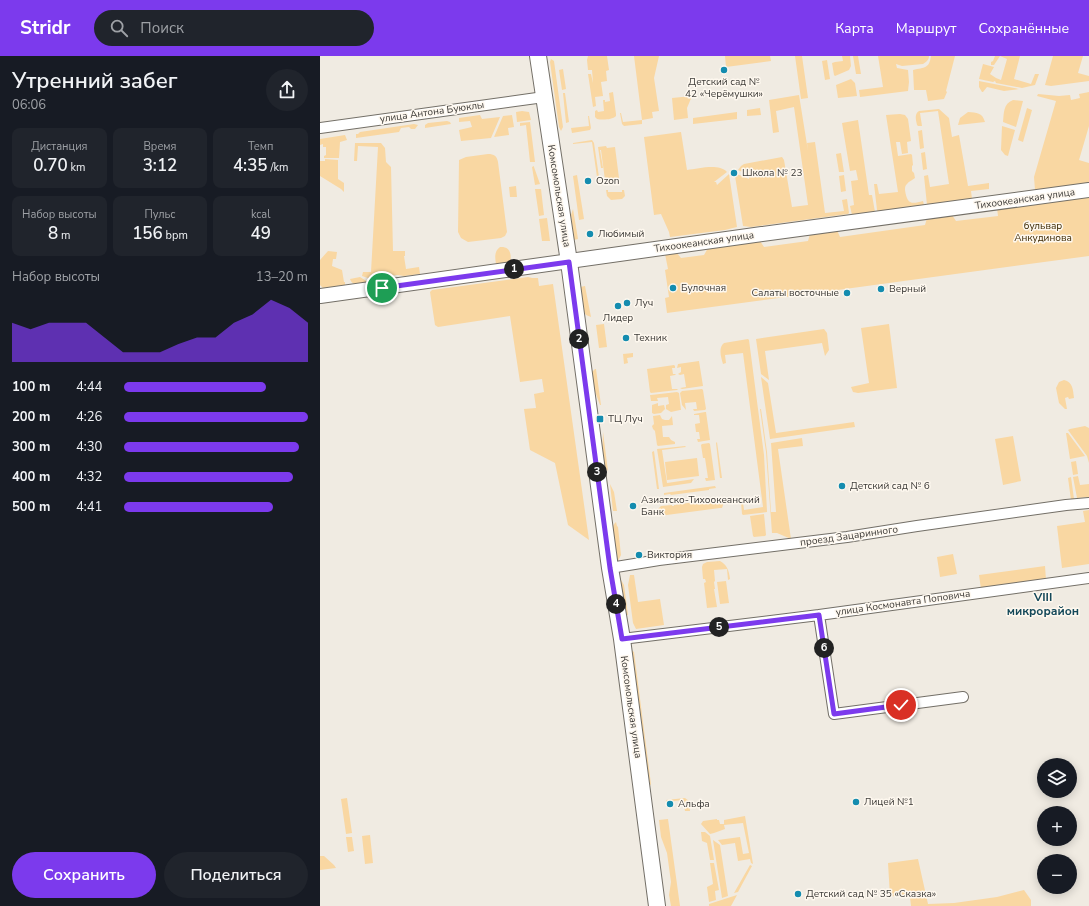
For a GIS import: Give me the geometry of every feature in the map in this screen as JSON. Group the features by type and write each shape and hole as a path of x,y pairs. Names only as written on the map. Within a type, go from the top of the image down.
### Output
{"main road":[{"name":"Комсомольская улица","path":"538,56 569,262 610,568 622,639 657,906"}],"street":[{"name":"улица Антона Буюклы","path":"320,128 544,97"},
{"name":"Тихоокеанская улица","path":"320,296 1089,190"},
{"name":"проезд Зацаринного","path":"610,568 658,560 847,537 1059,506 1089,503"},
{"name":"улица Космонавта Поповича","path":"622,639 819,615 1089,578"},
{"path":"819,615 834,714 963,697"}],"green space":[{"path":"588,56 607,56 609,70 606,71 607,81 601,82 603,96 595,97 596,106 593,107 588,74 591,74 593,83 592,70 588,70"},
{"path":"634,56 659,56 654,78 659,111 652,112 653,118 642,120"},
{"path":"725,56 770,56 771,61 726,67"},
{"path":"795,56 802,56 808,98 801,99"},
{"path":"842,56 850,56 851,66 849,70 835,76 832,63 843,61"},
{"path":"853,56 858,56 861,74 856,74"},
{"path":"878,56 929,56 928,60 923,64 902,66 896,64 897,68 908,70 908,91 860,97 859,90 883,87"},
{"path":"931,56 955,56 944,99 928,101 926,90 914,90 913,70 926,67"},
{"path":"995,56 1000,56 994,65 991,65 991,62"},
{"path":"1000,56 1020,56 1014,79 1031,84 1035,74 1039,74 1035,85 1022,88 996,83 995,81 993,82 979,79 983,64 994,67 990,74 1001,80 1007,59"},
{"path":"1053,56 1083,56 1078,73 1089,76 1089,81 1051,86 1045,85"},
{"path":"551,59 554,61 563,127 561,131 559,127 550,62"},
{"path":"827,60 830,79 825,80 822,61"},
{"path":"563,69 566,89 562,90 559,70"},
{"path":"851,79 855,83 857,96 838,98 836,85"},
{"path":"979,81 1019,89 1004,91 987,87 982,92 979,87"},
{"path":"613,92 616,116 604,120 597,119 595,117 595,111 604,111 603,100 605,100 605,102 610,101 609,93"},
{"path":"1089,92 1089,126 1079,160 1089,163 1089,183 1035,190 1034,177 1056,101 1037,96 1038,94 1059,96 1070,95 1071,100 1080,98 1079,94"},
{"path":"563,93 565,93 569,122 566,123"},
{"path":"799,95 808,151 807,143 815,142 825,213 844,211 842,200 847,199 849,213 751,227 743,226 735,176 737,174 749,179 749,176 769,173 749,175 738,170 744,164 782,157 784,160 792,207 808,205 794,107 776,111 779,132 773,133 769,100"},
{"path":"692,96 687,108 688,118 674,120 672,98"},
{"path":"1013,100 1023,101 1016,127 1003,122 1006,106"},
{"path":"760,108 761,115 747,116 747,110"},
{"path":"1027,108 1032,110 1023,142 1018,140"},
{"path":"939,109 949,118 952,137 959,135 968,186 989,183 989,189 971,191 972,199 927,205 924,176 928,175 930,187 949,184 938,111 920,113 922,126 917,125 916,115 919,111"},
{"path":"516,112 529,112 531,120 517,122"},
{"path":"737,112 737,119 693,124 693,118"},
{"path":"968,112 981,115 985,122 958,125 960,118"},
{"path":"620,113 623,122 642,120 642,124 624,126 622,124"},
{"path":"480,115 482,119 500,117 491,138 461,141 459,130 472,127 470,121 459,122 459,118"},
{"path":"512,115 514,127 508,128 509,135 494,137 503,116"},
{"path":"886,115 905,115 908,119 911,141 907,142 908,153 902,154 900,142 896,142 898,156 912,155 912,171 915,178 905,186 907,198 912,203 923,201 924,205 878,212 874,184 877,184 879,194 898,192"},
{"path":"588,116 591,128 590,130 572,133 571,128 589,126"},
{"path":"858,120 869,195 872,195 875,212 852,215 850,206 854,205 851,181 858,180 856,170 850,171 842,123"},
{"path":"447,121 451,124 425,128 425,125 428,123"},
{"path":"530,122 535,162 530,162 526,125 520,126 520,123"},
{"path":"414,124 418,125 415,129 411,129 409,127 401,128 399,132 356,138 356,134 360,132"},
{"path":"1002,126 1015,130 1008,156 1001,150"},
{"path":"922,130 924,148 920,149 918,131"},
{"path":"681,132 687,170 708,167 723,169 727,172 714,182 716,182 717,185 729,174 737,227 670,237 661,214 654,215 644,137"},
{"path":"345,135 347,140 340,142 339,158 324,158 326,155 326,147 323,147 323,144 320,145 320,139"},
{"path":"592,140 594,143 599,177 597,177 592,142 573,144"},
{"path":"355,143 381,143 385,148 386,162 391,167 393,251 405,251 404,256 406,269 419,267 420,274 404,276 397,275 371,279 362,276 363,272 371,272 378,147 358,146 357,161 354,161"},
{"path":"606,146 607,148 615,147 619,178 605,180 601,150 603,168 601,168 598,147"},
{"path":"925,152 927,169 923,170 921,153"},
{"path":"841,153 844,172 839,172 836,154"},
{"path":"492,154 498,160 507,232 505,236 501,238 468,242 461,238 458,232 459,160 466,157"},
{"path":"325,159 338,160 338,179 344,183 344,192 320,176 320,161 325,161"},
{"path":"534,166 540,184 535,185 532,167"},
{"path":"577,175 584,219 579,220 573,176"},
{"path":"844,175 846,191 841,192 839,176"},
{"path":"516,186 517,197 510,197 509,187"},
{"path":"535,189 541,189 544,215 539,216"},
{"path":"606,190 608,190 608,192 622,192 622,190 624,190 625,196 622,199 611,200 607,196"},
{"name":"бульвар Анкудинова","path":"1089,196 1089,256 667,313 665,298 669,297 665,270 668,269 665,254 676,252 681,258 704,255 708,248 760,241 764,247 808,241 810,234 837,230 840,237 925,225 927,218 952,215 956,221 998,216 997,208"},
{"path":"573,209 578,239 574,240 571,215"},
{"path":"547,218 550,241 542,241 539,219"},
{"path":"500,247 506,248 510,251 510,263 496,264 495,257"},
{"path":"328,251 337,252 336,259 333,259 332,266 342,270 345,285 323,288 320,285 320,260"},
{"path":"360,277 368,282 355,284 351,282 350,279"},
{"path":"528,277 538,278 539,286 553,284 589,540 568,525 555,463 530,450 524,409 536,408 534,394 544,392 542,379 520,382 510,316 438,327 435,325 430,292 432,290"},
{"path":"585,286 591,317 586,315 584,312 580,287"},
{"path":"604,324 607,347 599,348 596,325"},
{"path":"889,324 897,388 858,393 853,392 851,387 869,383 861,328"},
{"path":"824,329 827,333 829,350 825,356 822,343 765,351 769,380 761,374 756,339"},
{"path":"748,339 764,455 767,512 743,515 741,502 743,502 744,510 763,507 743,353 725,355 726,363 723,364 721,347 724,343"},
{"path":"633,353 633,357 627,358 628,363 624,364 623,354"},
{"path":"699,361 703,386 680,388 686,387 684,374 678,374 681,372 681,367 677,368 678,364"},
{"path":"674,365 675,368 672,368 673,374 676,374 670,376 672,389 678,389 651,393 647,369"},
{"path":"595,369 601,405 593,386 591,373"},
{"path":"761,377 768,383 776,433 854,422 855,427 770,439"},
{"path":"1064,380 1071,384 1074,398 1065,398 1067,409 1059,403 1056,388 1059,382"},
{"path":"702,389 706,409 694,411 693,409 697,409 696,402 685,403 686,410 682,405 680,393 682,391"},
{"path":"679,393 681,410 671,412 666,409 666,405 669,404 668,397 657,398 658,401 651,401 650,395"},
{"path":"658,403 658,406 664,405 665,409 661,413 654,414 652,413 652,405"},
{"path":"760,409 767,452 771,512 776,512 771,443 802,438 803,446 778,449 791,539 777,533 772,533 766,452"},
{"path":"706,412 710,440 698,442 697,439 700,439 699,432 696,432 695,424 700,423 699,415 694,414"},
{"path":"660,415 662,419 665,420 669,420 672,416 673,425 662,426 663,437 669,437 675,442 675,444 657,445 655,431 652,426 654,424 653,416"},
{"path":"1085,426 1089,428 1089,463 1087,456 1068,430"},
{"path":"603,432 608,471 605,468 603,458"},
{"path":"1066,433 1068,433 1085,456 1070,459"},
{"path":"1013,436 1021,481 1003,485 995,439"},
{"path":"717,442 722,478 720,478"},
{"path":"709,443 715,480 706,481 705,478 708,478 705,458 703,458 701,445"},
{"path":"686,447 662,450 667,483 694,479 691,483 663,487 657,449"},
{"path":"654,451 659,489 657,489 652,452"},
{"path":"697,458 699,476 667,480 665,462"},
{"path":"1076,461 1078,474 1073,475 1071,462"},
{"path":"1078,476 1080,485 1089,484 1089,497 1077,498 1073,477"},
{"path":"1071,477 1074,499 1073,503 1071,500 1068,478"},
{"path":"610,484 614,492 617,511 613,511"},
{"path":"715,486 716,488 709,490 664,495 664,493"},
{"path":"718,498 721,500 723,505 722,508 659,516 657,514 657,510 661,506 674,506 709,500 709,502"},
{"path":"1089,510 1089,564 1062,568 1057,526 1085,522 1083,511"},
{"path":"764,514 766,535 754,537 750,516"},
{"path":"616,522 618,527 621,555 618,561 613,531 613,525"},
{"path":"953,554 957,574 940,577 937,557"},
{"path":"720,561 727,568 730,579 728,580 727,569 714,570 714,589 717,607 707,608 704,583 706,582 705,579 703,579 702,567 703,564 707,562"},
{"path":"1045,566 1046,580 981,589 979,575"},
{"path":"630,575 634,575 638,602 660,599 664,625 636,629 633,623 628,585"},
{"path":"621,580 624,585 628,615 624,615 620,584"},
{"path":"726,581 729,603 720,604 717,582"},
{"path":"630,649 634,652 651,784 648,789"},
{"path":"347,798 352,833 346,834 341,799"},
{"path":"685,798 689,801 690,811 685,811 683,800 666,802 666,800"},
{"path":"745,816 753,864 751,863 750,859 738,861 735,843 722,845 718,840 740,837 743,854 749,853 743,823 724,825 725,829 710,834 701,824 703,821 717,819 719,820 720,824 724,824 724,820"},
{"path":"668,819 680,906 671,906 669,895 671,882 667,853 661,837 659,820"},
{"path":"701,832 705,832 710,836 714,860 710,860 707,843 702,841"},
{"path":"370,835 373,863 365,864 362,836"},
{"path":"346,837 352,837 354,851 348,852"},
{"path":"713,840 720,845 728,896 722,898"},
{"path":"320,856 324,856 336,868 320,870"},
{"path":"918,859 928,904 954,903 997,897 1024,890 1031,900 1031,906 911,906 910,897 890,896 888,863"},
{"path":"710,863 714,863 719,890 715,891 716,900 709,902 707,887 713,884"},
{"path":"750,865 752,866 738,892 734,893"},
{"path":"737,895 731,906 709,906 709,904"}],"place":[{"name":"Детский сад № 42 «Черёмушки»","path":"724,70"},
{"name":"Школа № 23","path":"734,173"},
{"name":"Ozon","path":"588,181"},
{"name":"Любимый","path":"590,234"},
{"name":"Булочная","path":"673,288"},
{"name":"Верный","path":"881,289"},
{"name":"Салаты восточные","path":"847,293"},
{"name":"Луч","path":"627,303"},
{"name":"Лидер","path":"618,306"},
{"name":"Техник","path":"626,338"},
{"name":"ТЦ Луч","path":"600,419"},
{"name":"Детский сад № 6","path":"842,486"},
{"name":"Азиатско-Тихоокеанский Банк","path":"633,506"},
{"name":"Виктория","path":"639,555"},
{"name":"Лицей №1","path":"856,802"},
{"name":"Альфа","path":"670,804"},
{"name":"Детский сад № 35 «Сказка»","path":"798,894"}],"district":[{"name":"VIII микрорайон","path":"1043,604"}],"route":[{"path":"382,288 569,262 610,568 622,639 819,615 834,714 901,705"}]}
